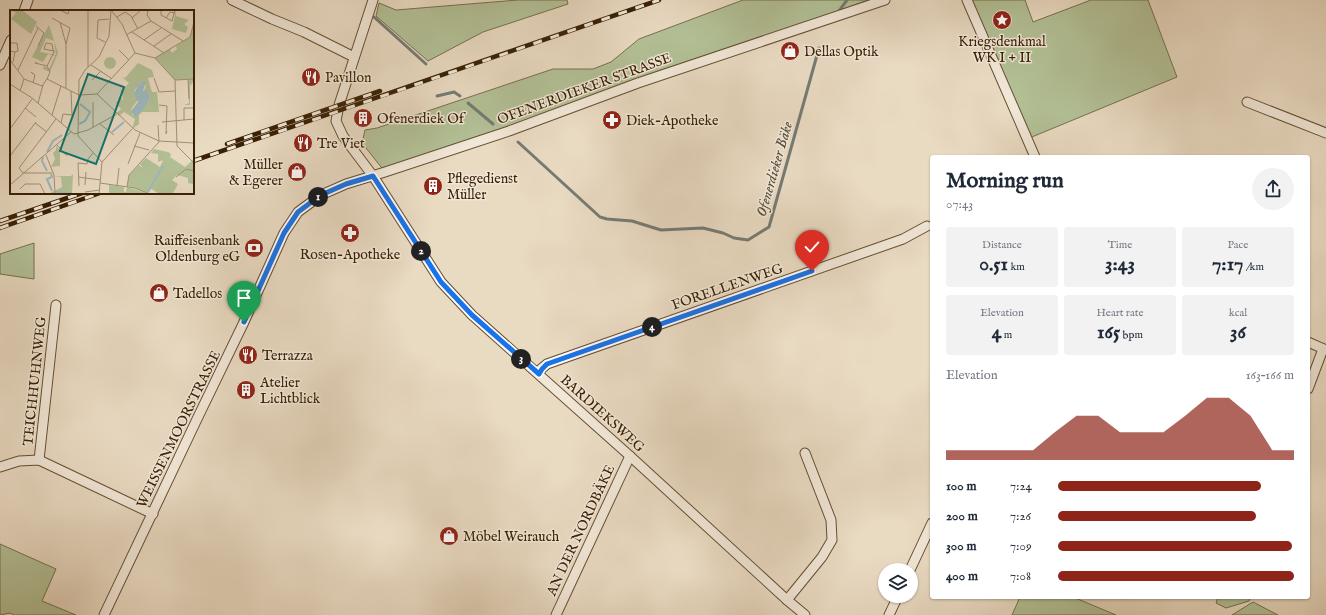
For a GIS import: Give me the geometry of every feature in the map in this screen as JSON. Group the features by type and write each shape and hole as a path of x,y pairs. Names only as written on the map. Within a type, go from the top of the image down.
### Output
{"street":[{"path":"24,10 28,0"},
{"path":"232,0 304,32 354,58"},
{"name":"BARDIEKSWEG","path":"373,0 339,105 336,121 343,136 373,176 441,282 472,315 805,615"},
{"name":"OFENERDIEKER STRASSE","path":"298,212 321,195 346,184 509,130 652,78 885,0"},
{"path":"967,0 1034,155"},
{"path":"0,65 10,42"},
{"path":"1247,102 1326,133"},
{"name":"WEISSENMOORSTRASSE","path":"104,615 244,322 284,233 298,212"},
{"name":"FORELLENWEG","path":"539,374 547,364 903,239 927,226"},
{"name":"TEICHHUHNWEG","path":"39,460 56,305"},
{"path":"1310,343 1325,349 1310,384"},
{"path":"787,600 822,558 832,540 831,520 805,453"},
{"name":"AN DER NORDBÄKE","path":"556,615 630,456"},
{"path":"0,466 19,461 39,460 152,514"},
{"path":"913,563 930,527"},
{"path":"889,615 895,603"}],"green space":[{"path":"518,0 567,0 568,4 483,32 428,61 376,16 379,3 396,10"},
{"path":"743,0 868,0 509,131 385,172 362,143 365,130 377,128 553,69 593,69 611,62 639,39"},
{"path":"967,0 1025,0 1033,22 1091,0 1148,0 1177,77 1027,139"},
{"path":"34,243 34,279 0,274 0,254"},
{"path":"0,544 56,569 42,601 76,615 14,615 10,613 0,615"},
{"path":"1019,599 1078,599 1116,615 1012,615"},
{"path":"1217,599 1250,599 1249,601 1226,608 1216,603"},
{"path":"1253,602 1278,615 1232,615"}],"waterway":[{"name":"Ofenerdieker Bäke","path":"839,11 847,0"},
{"name":"Ofenerdieker Bäke","path":"374,17 426,64"},
{"name":"Ofenerdieker Bäke","path":"518,142 600,217 632,221 661,230 703,228 723,233 734,238 748,240 769,227 819,48"},
{"name":"Ofenerdieker Bäke","path":"437,96 454,92 460,96"},
{"name":"Ofenerdieker Bäke","path":"468,103 493,124"}],"railway":[{"path":"194,161 659,0"},
{"path":"227,144 380,91"},
{"path":"0,221 79,194"},
{"path":"0,228 97,194"}],"place":[{"name":"Kriegsdenkmal WK I + II","path":"1002,20"},
{"name":"Dellas Optik","path":"790,51"},
{"name":"Pavillon","path":"311,77"},
{"name":"Ofenerdiek Of","path":"363,118"},
{"name":"Diek-Apotheke","path":"612,120"},
{"name":"Tre Viet","path":"303,143"},
{"name":"Müller & Egerer","path":"297,172"},
{"name":"Pflegedienst Müller","path":"433,186"},
{"name":"Rosen-Apotheke","path":"350,233"},
{"name":"Raiffeisenbank Oldenburg eG","path":"254,248"},
{"name":"Tadellos","path":"159,293"},
{"name":"Terrazza","path":"248,355"},
{"name":"Atelier Lichtblick","path":"246,390"},
{"name":"Möbel Weirauch","path":"449,536"}],"route":[{"path":"244,322 284,233 298,212 321,195 346,184 373,176 441,282 472,315 539,374 547,364 812,271"}]}
